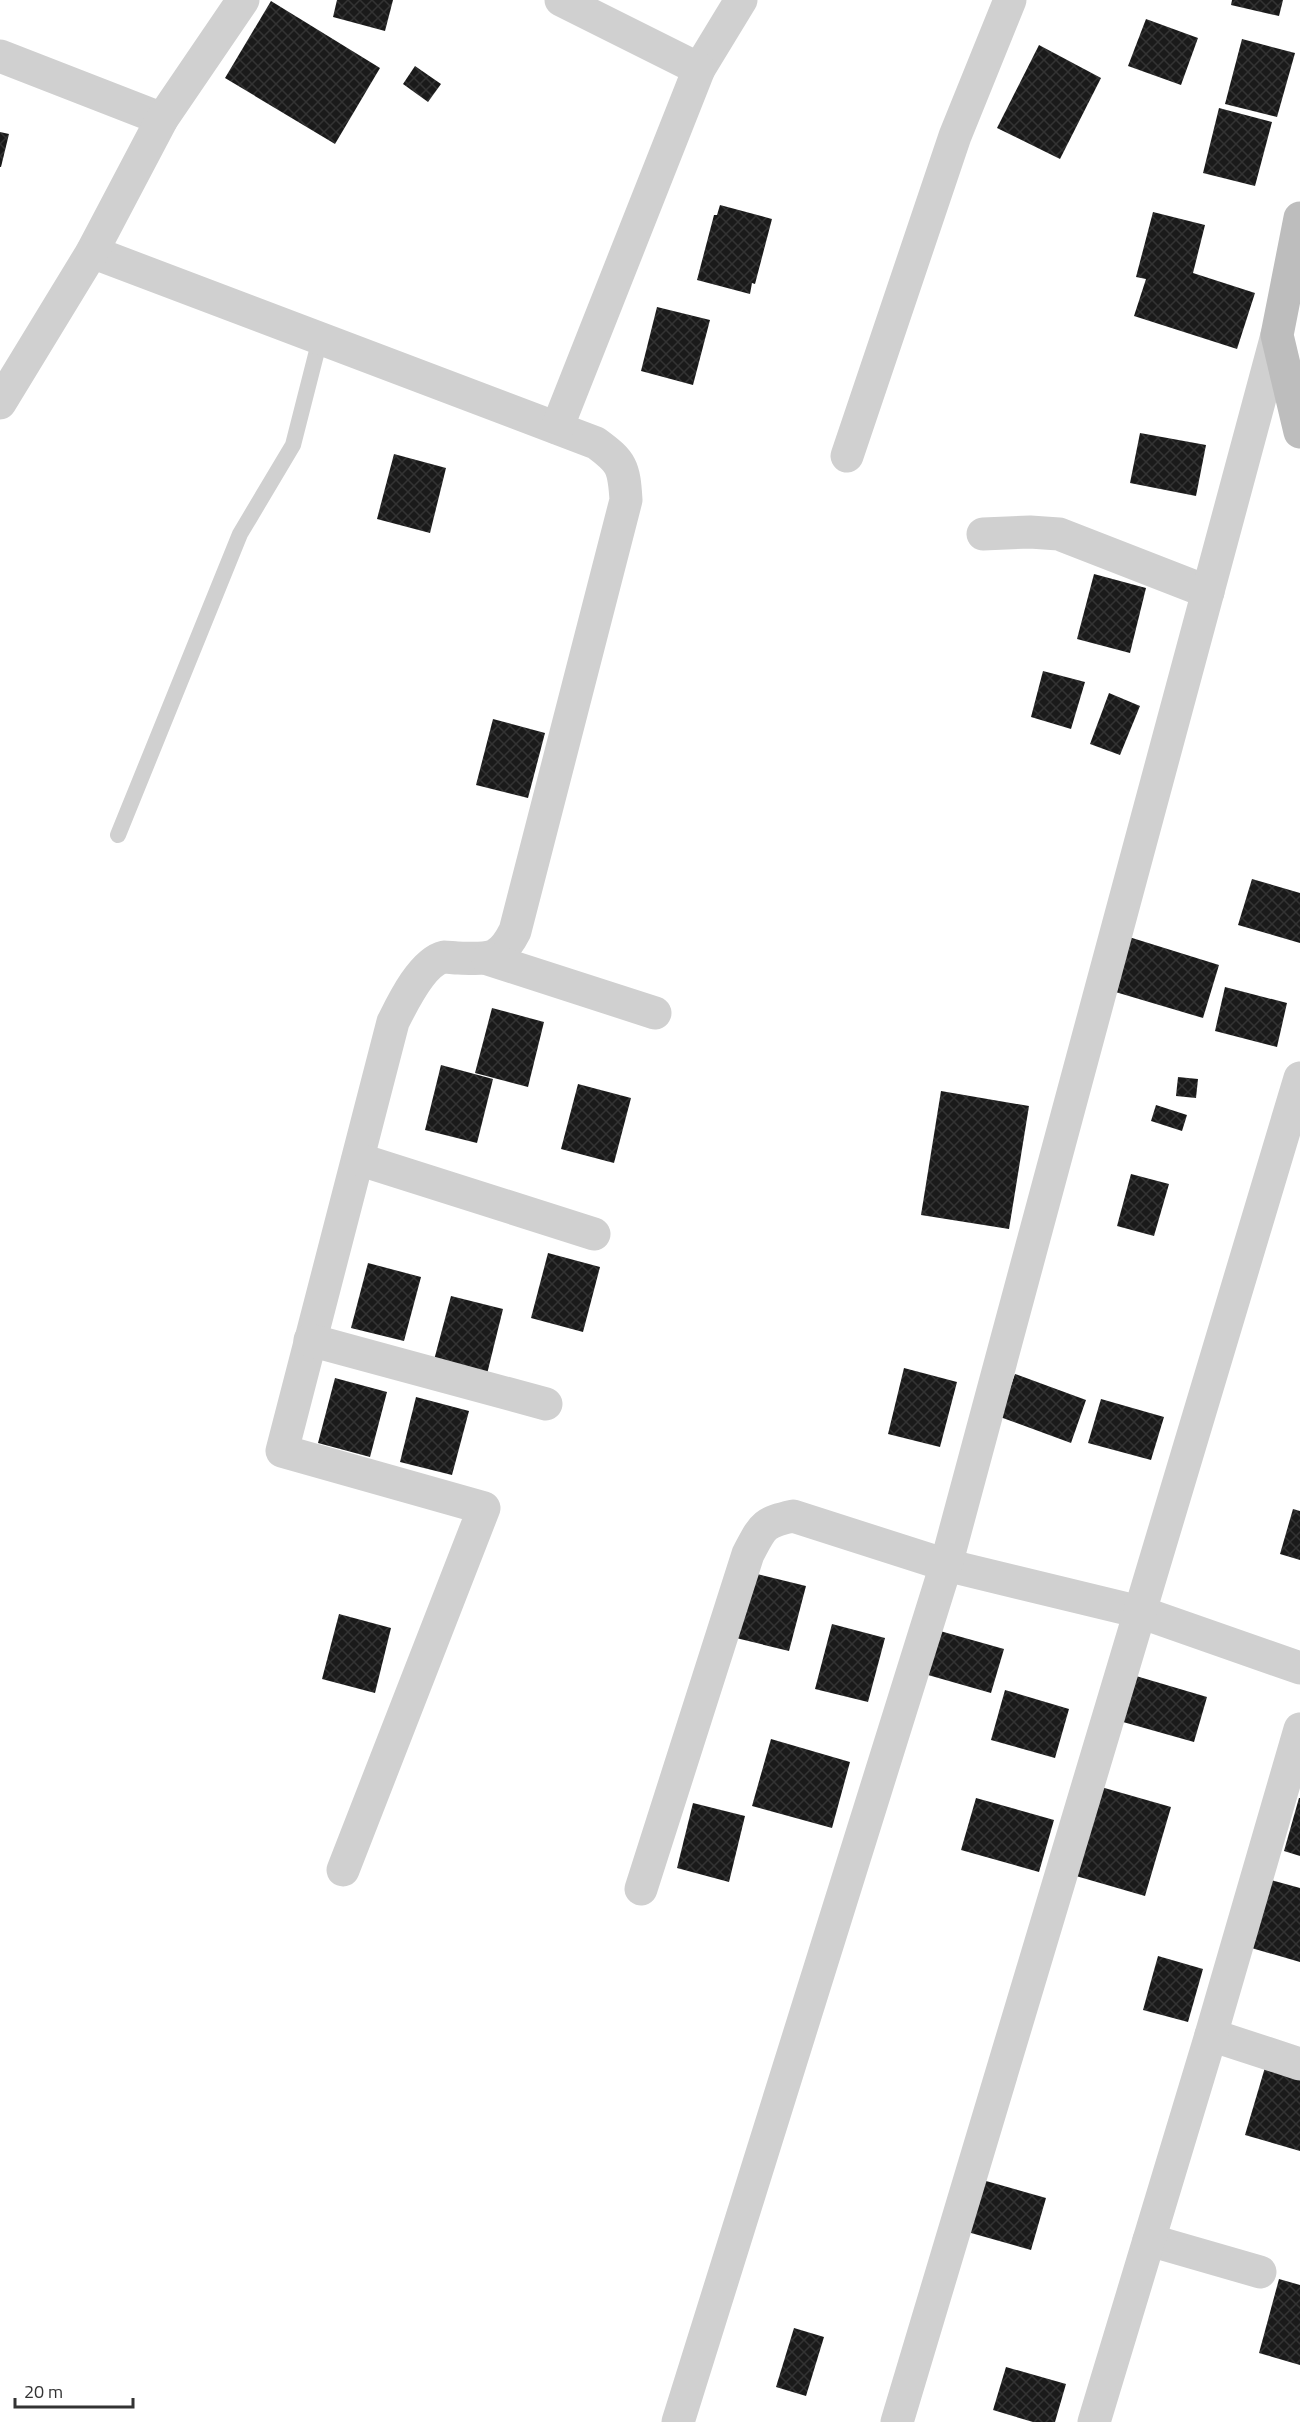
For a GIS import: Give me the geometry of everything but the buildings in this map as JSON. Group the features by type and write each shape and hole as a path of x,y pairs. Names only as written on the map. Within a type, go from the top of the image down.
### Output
{"main road":[{"path":"1300,218 1277,335 1300,432"}],"street":[{"path":"0,403 92,252 162,119 243,0"},
{"path":"561,0 699,69"},
{"path":"557,428 699,69 741,0"},
{"path":"847,456 955,136 1010,0"},
{"path":"0,56 162,119"},
{"path":"92,252 596,443 618,459 625,478 626,500 515,931 503,950 488,959"},
{"path":"678,2422 946,1564 1277,335"},
{"path":"983,534 1030,532 1059,534 1208,592"},
{"path":"343,1870 483,1508 282,1451 393,1022 408,992 425,971 442,957 488,959 655,1013"},
{"path":"897,2422 1300,1078"},
{"path":"357,1159 594,1234"},
{"path":"310,1340 546,1404"},
{"path":"641,1889 748,1554 761,1528 770,1521 793,1516 946,1564 1140,1612 1300,1668"},
{"path":"1094,2422 1300,1730"},
{"path":"1211,2035 1300,2064"},
{"path":"1149,2240 1260,2272"}],"lane":[{"path":"118,835 240,534 293,445 320,339"}]}
